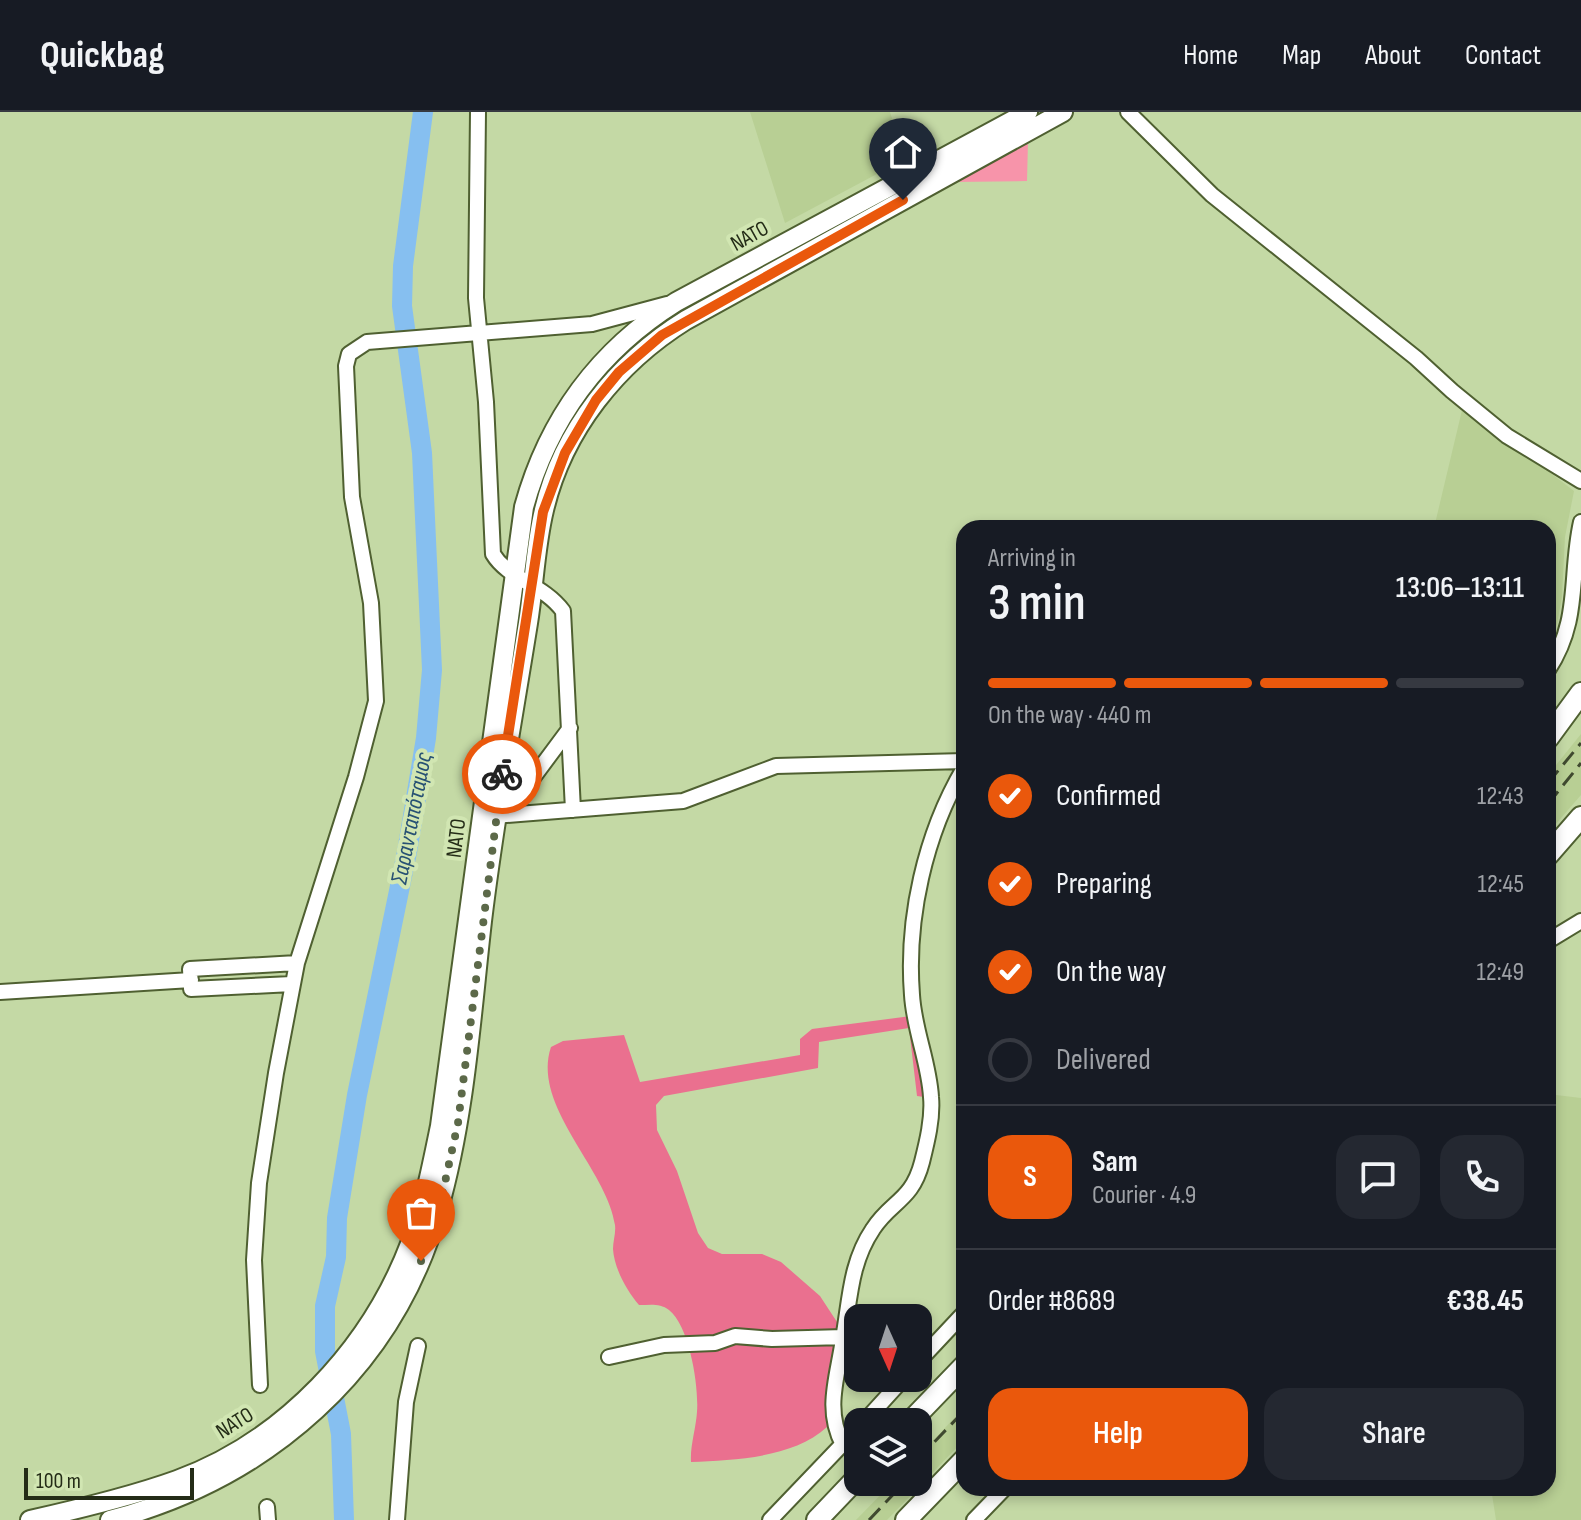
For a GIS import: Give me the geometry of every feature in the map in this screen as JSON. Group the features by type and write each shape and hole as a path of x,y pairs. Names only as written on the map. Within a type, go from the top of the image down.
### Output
{"highway":[{"path":"1556,727 1581,693"},
{"path":"1556,846 1581,817"},
{"path":"924,1408 956,1374"},
{"path":"906,1520 956,1468"},
{"path":"817,1520 844,1492"}],"main road":[{"name":"ΝΑΤΟ","path":"373,1334 379,1310 410,1244 440,1126 524,507 533,474 562,415 603,359 650,318 1028,112"},
{"name":"ΝΑΤΟ","path":"110,1520 207,1486 258,1457 312,1393 394,1317 427,1246 447,1179 460,1108 494,816 543,512 565,453 596,400 640,353 686,320 1063,112"},
{"name":"ΝΑΤΟ","path":"30,1520 178,1479 287,1426"}],"street":[{"path":"478,112 476,298 482,334 493,554 513,573 533,583 556,601 563,611 573,810"},
{"path":"1128,112 1212,195 1416,358 1507,436 1581,481"},
{"path":"260,1385 254,1260 259,1183 292,984 356,777 376,701 371,603 352,497 346,366 353,350 367,342 460,337 592,324 676,302"},
{"path":"1556,658 1570,624 1581,522"},
{"path":"515,813 515,802 570,728"},
{"path":"494,816 683,801 776,766 956,761"},
{"path":"848,1304 856,1262 874,1227 910,1193 926,1142 932,1099 912,997 913,941 929,849 956,783"},
{"path":"1556,936 1581,921"},
{"path":"0,992 191,979 297,963"},
{"path":"191,979 292,984"},
{"path":"932,1347 956,1322"},
{"path":"609,1357 664,1345 715,1343 735,1336 757,1339 844,1337 832,1396 836,1433 843,1445 770,1520"},
{"path":"397,1520 406,1402 418,1346"},
{"path":"877,1408 891,1392"},
{"path":"974,1520 997,1496"}],"shaded area":[{"path":"750,112 890,112 905,159 785,223"},
{"path":"1028,141 1027,181 955,182"},
{"path":"1463,406 1574,491 1565,537 1562,597 1556,626 1556,520 1436,520"},
{"path":"1581,734 1581,795 1556,824 1556,765"},
{"path":"911,1016 928,1095 924,1097 917,1096 909,1028 819,1042 818,1068 664,1096 656,1105 657,1130 677,1171 698,1233 708,1248 722,1254 762,1254 781,1262 820,1296 837,1322 838,1344 827,1427 798,1445 781,1451 744,1458 691,1462 697,1401 688,1343 669,1310 659,1305 639,1305 622,1279 614,1256 615,1225 609,1204 551,1092 548,1069 551,1047 563,1041 624,1035 640,1082 800,1055 800,1039 812,1029"},
{"path":"1556,1095 1581,1098 1581,1520 1496,1520 1492,1496 1556,1496"},
{"path":"956,1416 956,1448 932,1473 932,1441"},
{"path":"879,1496 910,1496 887,1520 856,1520"}],"waterway":[{"name":"Σαρανταπόταμος","path":"344,1520 341,1434 325,1351 325,1306 336,1257 337,1218 357,1095 407,852 426,738 432,670 422,453 402,306 403,266 423,112"}],"railway":[{"path":"1556,773 1581,743"},
{"path":"1556,794 1581,763"},
{"path":"932,1444 956,1419"},
{"path":"869,1520 892,1496"}],"way so far":[{"path":"421,1261 438,1214 458,1123 494,816 502,774"}],"route":[{"path":"502,774 543,512 565,453 596,400 619,372 662,335 903,200"}]}
